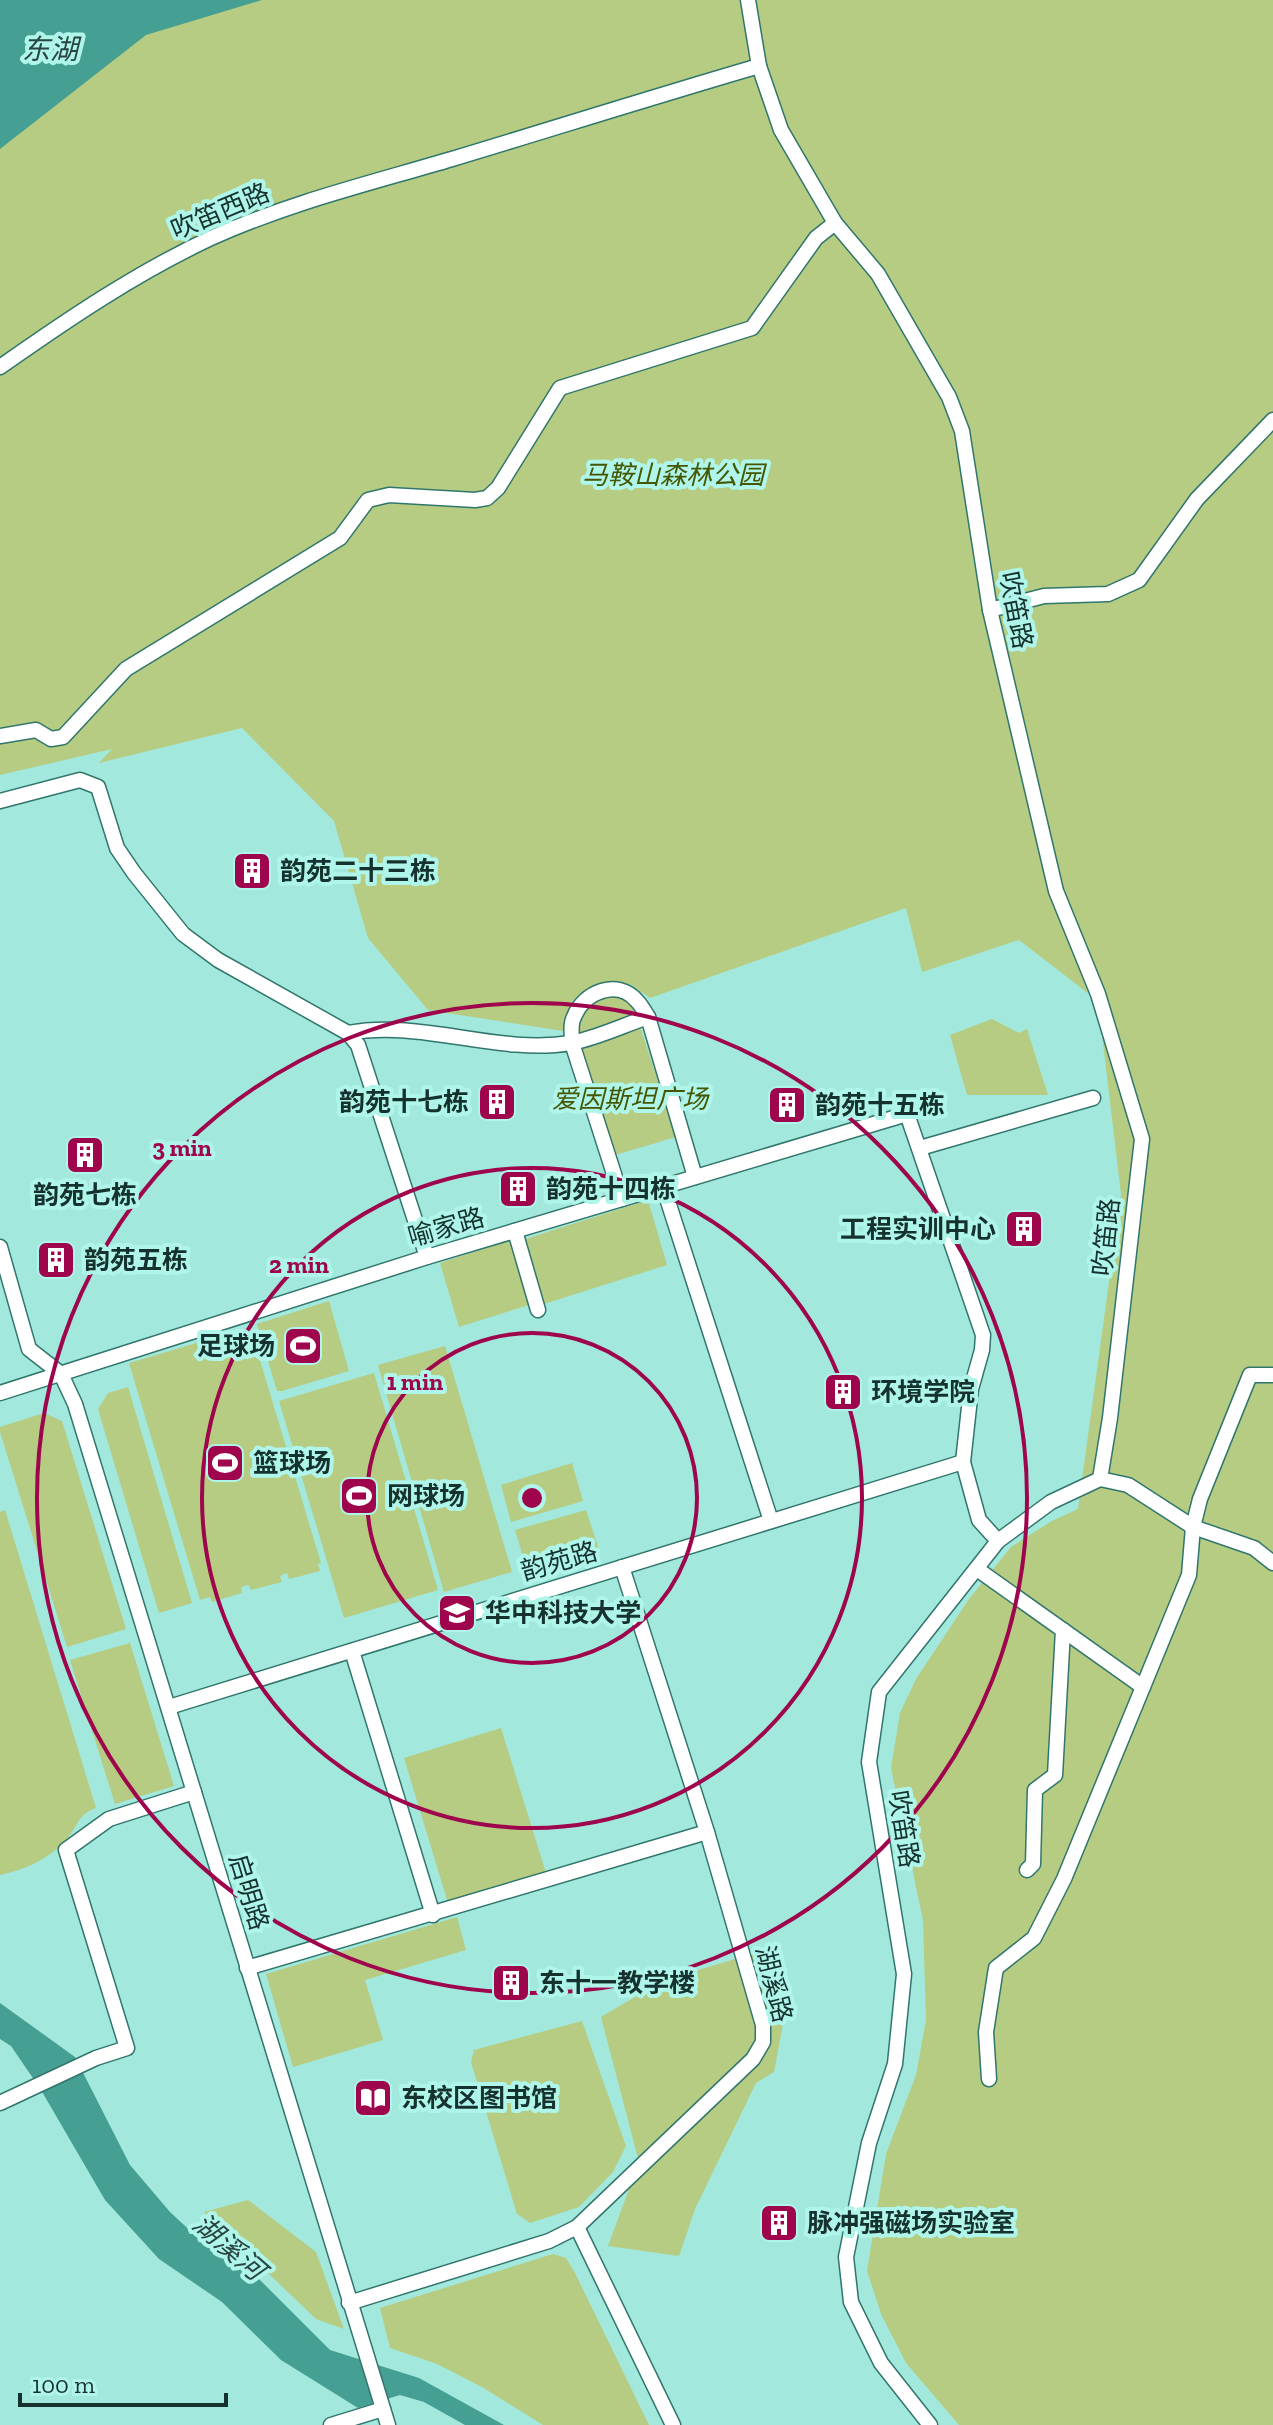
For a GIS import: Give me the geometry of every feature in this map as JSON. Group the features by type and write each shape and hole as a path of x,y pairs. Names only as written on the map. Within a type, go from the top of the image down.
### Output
{"street":[{"name":"吹笛路","path":"748,0 759,66 781,130 835,223 878,274 949,397 962,431 990,610 1056,891 1098,994 1142,1139 1110,1418 1100,1479 1051,1502 998,1541 879,1692 869,1762 904,1974 895,2064 869,2143 846,2257 851,2302 881,2363 930,2425"},
{"name":"吹笛西路","path":"0,367 128,283 214,237 313,199 759,66"},
{"path":"0,736 36,730 51,739 63,737 126,669 340,538 368,500 389,495 487,498 498,488 560,388 752,328 816,238 835,223"},
{"path":"990,610 1044,596 1108,594 1139,580 1197,499 1273,420"},
{"path":"0,801 80,780 98,787 117,848 183,934 218,960 348,1033 358,1045 427,1257"},
{"path":"622,1199 572,1043 572,1020 577,1010 582,1001 600,990 617,989 635,998 648,1017 695,1177"},
{"path":"348,1033 377,1028 523,1044 572,1043 648,1017"},
{"path":"998,1541 979,1520 963,1462 971,1389 983,1335 920,1148 1093,1098"},
{"name":"喻家路","path":"0,1393 427,1257 907,1114 920,1148"},
{"path":"663,1186 771,1521"},
{"path":"515,1231 538,1310"},
{"path":"0,1247 29,1349 61,1374"},
{"name":"启明路","path":"61,1374 75,1404 388,2425"},
{"path":"989,2079 986,2032 996,1968 1034,1938 1064,1879 1189,1575 1193,1527 1200,1499 1250,1375 1273,1375"},
{"name":"韵苑路","path":"169,1707 963,1462"},
{"path":"1100,1479 1128,1485 1193,1527 1254,1548 1273,1563"},
{"name":"湖溪路","path":"577,2227 744,2068 763,2042 759,2010 707,1832 622,1567"},
{"path":"977,1569 1143,1687"},
{"path":"1027,1870 1033,1864 1035,1790 1055,1775 1063,1630"},
{"path":"352,1651 433,1915"},
{"path":"6,2101 91,2060 127,2048 66,1850 109,1819 194,1792"},
{"path":"247,1968 707,1832"},
{"path":"349,2303 549,2241 577,2227 673,2425"},
{"path":"331,2425 382,2408"}],"green space":[{"name":"马鞍山森林公园","path":"0,0 1273,0 1273,2425 959,2425 906,2363 881,2314 867,2271 886,2154 916,2075 926,2020 923,1920 891,1768 900,1713 916,1679 969,1599 1011,1547 1050,1522 1078,1509 1121,1194 1097,993 1085,984 1089,994 1019,940 922,972 906,908 650,998 630,984 597,984 573,1000 563,1031 428,1010 368,938 334,821 242,728 99,763 112,749 0,775"},
{"name":"爱因斯坦广场","path":"610,995 628,1001 636,1014 676,1137 615,1155 578,1035 583,1013 594,1001"},
{"path":"992,1019 1019,1033 1027,1029 1048,1095 967,1095 950,1035"},
{"path":"648,1200 667,1265 544,1304 525,1239"},
{"path":"513,1239 532,1304 459,1327 440,1263"},
{"name":"足球场","path":"329,1301 349,1371 277,1391 257,1324"},
{"name":"篮球场","path":"250,1327 321,1563 318,1564 320,1571 289,1579 287,1573 280,1576 282,1582 251,1590 249,1585 241,1587 242,1593 212,1602 210,1597 200,1600 129,1363"},
{"path":"445,1346 512,1572 444,1592 378,1365"},
{"name":"网球场","path":"374,1373 438,1590 344,1618 279,1401"},
{"path":"128,1387 192,1603 159,1613 98,1409 108,1393"},
{"path":"44,1413 62,1421 126,1629 67,1647 0,1432 0,1427"},
{"path":"572,1463 583,1501 511,1522 501,1485"},
{"path":"5,1510 96,1808 82,1817 66,1840 52,1853 27,1867 0,1875 0,1512"},
{"path":"586,1510 600,1553 528,1573 515,1530"},
{"path":"130,1643 174,1786 115,1804 70,1660"},
{"path":"501,1728 546,1873 448,1903 404,1758"},
{"path":"457,1917 466,1950 365,1980 383,2040 293,2067 266,1974"},
{"path":"755,1953 783,2024 774,2072 756,2083 695,2209 679,2256 608,2246 639,2162 601,2017 662,1981"},
{"path":"582,2021 626,2146 613,2172 579,2207 530,2223 517,2214 471,2062 474,2050"},
{"path":"248,2200 316,2252 344,2329 316,2319 204,2212"},
{"path":"553,2254 566,2258 575,2273 649,2425 543,2425 482,2387 437,2364 390,2348 380,2308"}],"water":[{"name":"东湖","path":"0,0 262,0 146,35 0,149"},
{"path":"0,2003 75,2057 130,2165 170,2212 197,2237 253,2273 330,2350 419,2378 504,2425 465,2425 424,2402 400,2395 358,2408 281,2360 222,2302 159,2259 105,2200 41,2090 11,2046 0,2039"}],"place":[{"name":"韵苑二十三栋","path":"252,871"},
{"name":"韵苑十七栋","path":"497,1102"},
{"name":"韵苑十五栋","path":"787,1105"},
{"name":"韵苑七栋","path":"85,1155"},
{"name":"韵苑十四栋","path":"518,1189"},
{"name":"工程实训中心","path":"1024,1229"},
{"name":"韵苑五栋","path":"56,1260"},
{"name":"足球场","path":"303,1346"},
{"name":"环境学院","path":"843,1392"},
{"name":"篮球场","path":"225,1463"},
{"name":"网球场","path":"359,1496"},
{"name":"华中科技大学","path":"457,1613"},
{"name":"东十一教学楼","path":"511,1983"},
{"name":"东校区图书馆","path":"373,2098"},
{"name":"脉冲强磁场实验室","path":"779,2223"}],"water label":[{"name":"湖溪河","path":"229,2247"}]}
